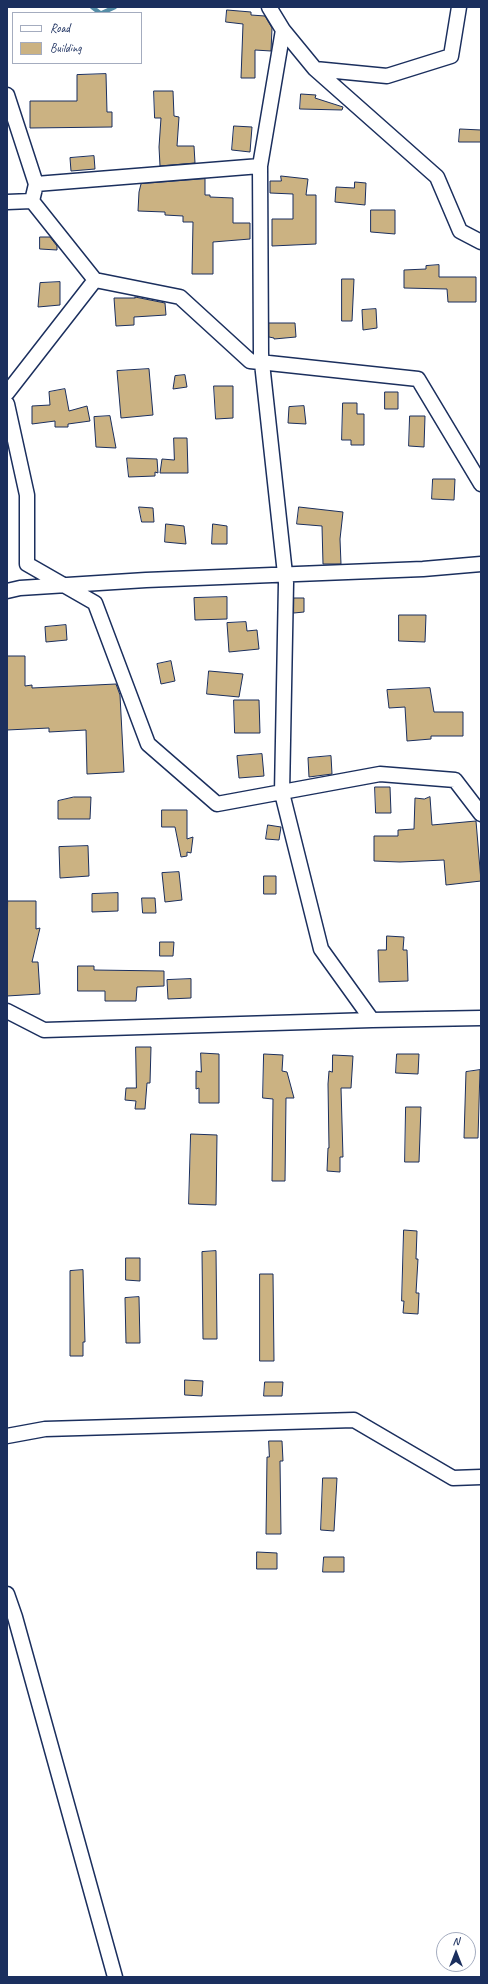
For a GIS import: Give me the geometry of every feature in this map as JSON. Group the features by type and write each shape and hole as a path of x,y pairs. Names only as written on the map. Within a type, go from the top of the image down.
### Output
{"street":[{"path":"269,7 283,30 314,69 437,177 460,231 481,242"},
{"path":"314,69 387,76 451,56 459,7"},
{"path":"283,30 260,166 261,363 285,574 282,793 321,949 372,1020"},
{"path":"7,95 36,184 32,201"},
{"path":"36,184 260,166"},
{"path":"7,202 32,201"},
{"path":"32,201 95,280 180,297 250,361 418,379 481,484"},
{"path":"7,393 95,280"},
{"path":"7,404 27,495 27,564 95,603 148,744 217,804 380,774 455,780 481,814"},
{"path":"7,591 20,588 285,574 423,569 481,564"},
{"path":"7,1011 44,1030 481,1018"},
{"path":"7,1436 45,1429 354,1420 453,1478 481,1477"},
{"path":"7,1594 15,1617 115,1977"}],"building":[{"path":"227,10 251,12 251,15 265,16 272,28 271,51 255,50 255,78 241,78 243,24 226,22"},
{"path":"106,74 107,112 112,112 112,127 30,128 30,101 77,101 77,75"},
{"path":"154,91 173,91 174,116 179,117 177,146 194,146 195,163 160,166 159,147 161,118 155,118"},
{"path":"301,94 316,95 315,98 343,107 342,110 300,109"},
{"path":"234,126 252,127 250,152 232,150"},
{"path":"460,129 481,130 481,142 459,142"},
{"path":"94,156 95,169 71,171 70,158"},
{"path":"281,176 308,179 306,195 316,195 316,244 272,246 272,219 293,219 293,194 270,193 270,181 281,181"},
{"path":"205,179 205,195 210,195 210,197 233,198 233,223 250,223 250,239 213,242 213,274 192,274 193,222 183,222 183,216 165,215 165,212 138,211 139,192 141,184"},
{"path":"355,182 366,183 365,205 335,202 336,187 354,188"},
{"path":"371,210 395,210 395,234 371,232"},
{"path":"40,237 50,237 57,246 57,250 40,249"},
{"path":"439,265 439,277 476,277 476,302 448,302 447,289 404,288 404,270 426,269 426,266"},
{"path":"342,279 354,279 352,321 342,321"},
{"path":"60,282 60,305 38,307 40,283"},
{"path":"135,297 165,303 166,315 134,317 134,325 116,326 114,298"},
{"path":"376,309 377,328 363,330 362,310"},
{"path":"269,323 295,323 296,337 274,339 269,337"},
{"path":"149,369 153,415 121,418 117,371"},
{"path":"185,375 187,387 173,389 175,376"},
{"path":"214,386 233,386 233,418 216,419"},
{"path":"65,389 69,411 87,406 90,421 68,424 68,427 55,427 55,421 32,424 32,406 50,405 49,392"},
{"path":"385,392 398,392 398,409 385,409"},
{"path":"343,403 357,403 357,414 364,414 364,445 351,445 351,440 342,440"},
{"path":"304,406 306,424 288,423 289,407"},
{"path":"110,416 116,448 96,447 94,417"},
{"path":"410,416 425,416 424,447 409,446"},
{"path":"174,438 187,438 188,473 160,473 162,459 174,460"},
{"path":"127,458 157,459 158,473 155,472 155,476 129,477"},
{"path":"433,479 455,479 454,500 432,499"},
{"path":"139,507 153,508 154,522 142,522"},
{"path":"299,507 343,512 340,539 341,564 323,564 322,526 297,524"},
{"path":"166,524 184,526 186,544 165,542"},
{"path":"213,524 227,526 227,544 212,544"},
{"path":"227,597 227,619 195,620 194,598"},
{"path":"294,598 304,598 304,612 294,613"},
{"path":"399,615 426,615 425,642 399,641"},
{"path":"246,622 247,631 257,630 259,649 229,652 227,623"},
{"path":"66,625 67,640 46,642 45,627"},
{"path":"7,656 25,656 25,686 32,685 32,688 116,684 120,695 124,772 87,774 86,730 49,732 49,728 7,730"},
{"path":"171,661 175,681 161,684 157,664"},
{"path":"209,671 243,674 239,697 207,694"},
{"path":"430,688 434,712 463,712 463,736 431,736 431,739 407,741 405,707 389,708 387,690"},
{"path":"234,700 259,700 260,733 235,733"},
{"path":"262,754 264,776 239,778 237,756"},
{"path":"331,756 332,774 309,777 308,758"},
{"path":"375,787 390,787 391,813 376,813"},
{"path":"74,797 91,797 90,819 58,819 58,801"},
{"path":"430,797 432,825 476,821 481,881 446,885 444,860 400,862 374,861 374,836 398,836 398,830 414,829 415,798 424,799"},
{"path":"162,810 187,810 187,839 193,837 191,853 187,852 187,856 181,857 175,827 162,827"},
{"path":"268,825 281,827 279,840 266,839"},
{"path":"88,846 89,876 60,878 59,847"},
{"path":"179,872 182,900 165,902 162,873"},
{"path":"264,876 276,876 276,894 264,894"},
{"path":"118,893 118,911 92,912 92,894"},
{"path":"142,898 155,898 156,913 143,913"},
{"path":"8,901 36,901 36,929 40,928 32,962 38,962 40,994 7,996"},
{"path":"387,936 404,937 403,950 407,950 408,981 379,982 378,950 386,950"},
{"path":"160,942 174,942 173,956 160,956"},
{"path":"78,966 94,966 94,970 164,971 164,986 137,987 136,1001 105,1001 105,991 78,991"},
{"path":"191,979 191,998 168,999 167,980"},
{"path":"136,1047 151,1047 150,1083 147,1083 145,1109 135,1109 136,1101 125,1100 126,1088 136,1088"},
{"path":"201,1053 219,1054 219,1103 199,1103 199,1088 196,1089 196,1071 201,1072"},
{"path":"264,1054 283,1055 282,1071 287,1072 294,1098 286,1098 285,1181 272,1181 273,1099 263,1098"},
{"path":"397,1054 419,1054 418,1074 396,1073"},
{"path":"333,1055 353,1056 351,1088 341,1088 343,1157 340,1157 340,1172 327,1171 329,1148 328,1084 329,1071 332,1072"},
{"path":"480,1070 478,1138 464,1138 466,1072"},
{"path":"406,1107 421,1107 419,1162 405,1162"},
{"path":"191,1134 217,1135 216,1205 189,1204"},
{"path":"404,1230 417,1231 416,1259 418,1259 416,1293 419,1293 418,1314 403,1313"},
{"path":"216,1251 217,1339 203,1339 202,1252"},
{"path":"126,1258 140,1258 140,1281 126,1280"},
{"path":"83,1270 85,1342 83,1342 83,1356 70,1356 70,1271"},
{"path":"260,1274 273,1274 274,1361 260,1361"},
{"path":"139,1297 140,1343 126,1343 125,1298"},
{"path":"185,1380 203,1381 202,1396 185,1395"},
{"path":"265,1382 283,1382 282,1396 264,1396"},
{"path":"269,1441 282,1441 283,1461 280,1461 281,1534 266,1534 267,1457 269,1457"},
{"path":"323,1478 337,1478 334,1531 321,1530"},
{"path":"257,1552 277,1553 277,1569 257,1569"},
{"path":"324,1557 344,1557 344,1572 323,1572"}],"waterway":[{"path":"92,7 99,12"},
{"path":"104,12 115,7"}]}
